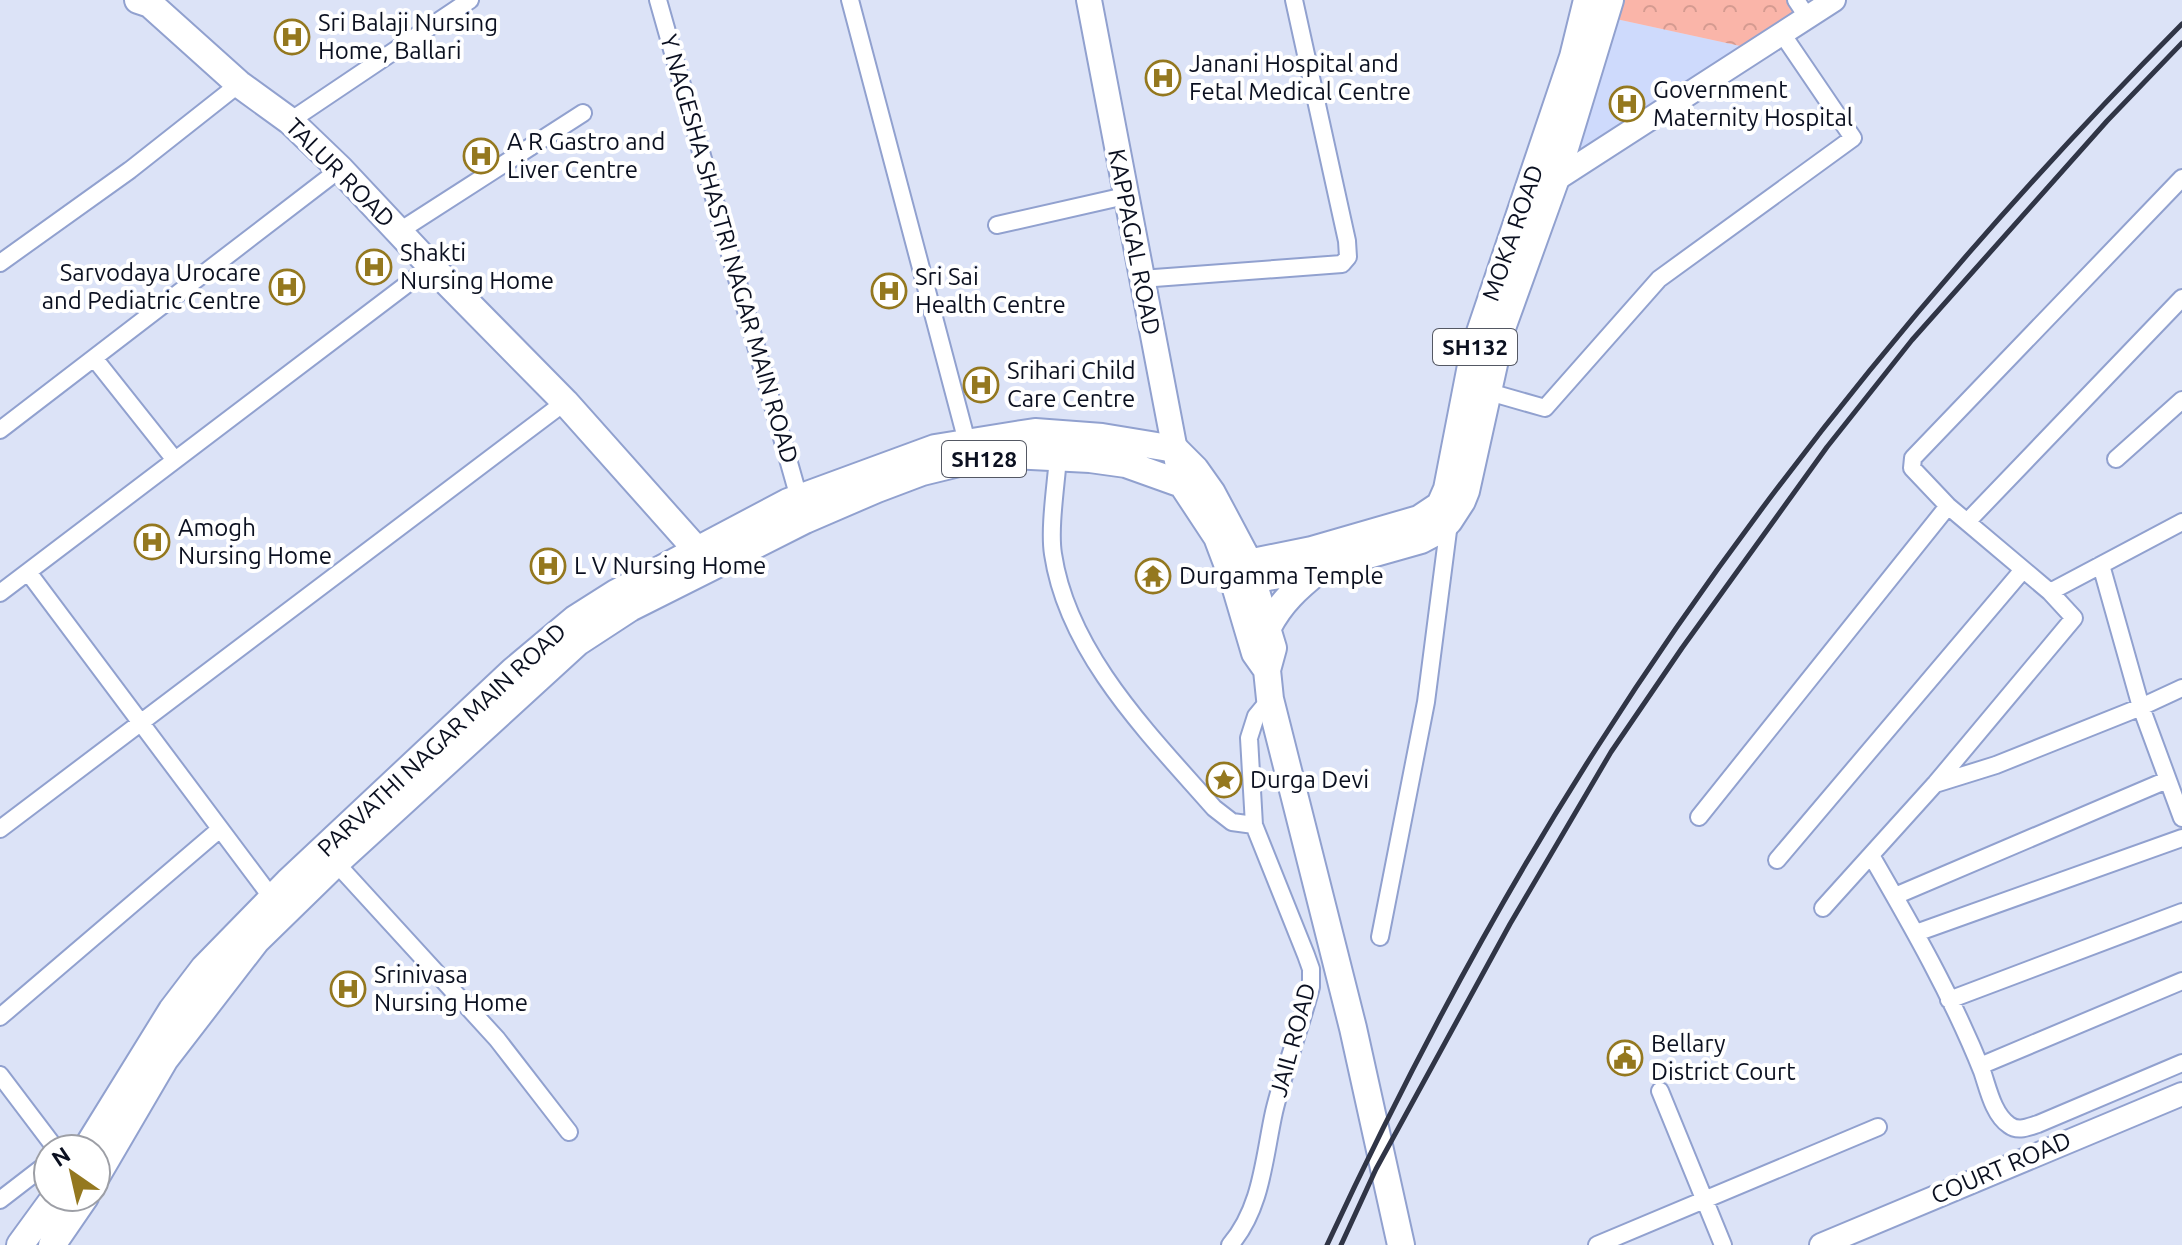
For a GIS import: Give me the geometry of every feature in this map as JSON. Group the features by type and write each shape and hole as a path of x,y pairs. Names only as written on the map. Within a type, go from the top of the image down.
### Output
{"main road":[{"name":"KAPPAGAL ROAD","path":"1089,0 1182,484"},
{"name":"MOKA ROAD","path":"1241,573 1429,515 1440,505 1447,489 1474,350 1573,57 1587,0"},
{"name":"MOKA ROAD","path":"1449,521 1462,501 1502,328 1555,181 1610,0"},
{"name":"TALUR ROAD","path":"149,1 239,84 290,121 340,169 565,402 702,559"},
{"name":"PARVATHI NAGAR MAIN ROAD","path":"112,1150 165,1059 256,941 336,863 578,642 702,559 799,498 935,448 1035,432 1102,437 1175,449"},
{"path":"1175,449 1195,469 1212,493 1241,573 1268,627 1273,648 1267,670 1270,699 1353,1028 1401,1245"},
{"name":"SH128","path":"702,559 922,472 967,461 1011,455 1126,464 1182,484"},
{"path":"1182,484 1241,573 1255,653 1267,670"},
{"path":"1241,573 1322,568 1421,540 1449,521"},
{"name":"PARVATHI NAGAR MAIN ROAD","path":"96,1133 172,1010 204,968 272,898 513,671 575,619 702,559"},
{"path":"1268,627 1290,594 1322,568"},
{"path":"20,1245 43,1213"},
{"path":"52,1245 74,1213"}],"street":[{"path":"290,121 470,0"},
{"name":"Y NAGESHA SHASTRI NAGAR MAIN ROAD","path":"658,0 799,498"},
{"path":"850,0 967,442"},
{"path":"1141,279 1342,264 1348,257 1294,0"},
{"path":"1525,199 1783,35 1802,9 1834,0"},
{"path":"1489,392 1545,408 1659,279 1853,138 1783,35"},
{"path":"0,263 130,170 239,84"},
{"path":"398,232 583,113"},
{"path":"0,430 340,169"},
{"path":"1823,908 1872,857 2074,618 2050,592 1948,506 1912,468 1913,458 2182,178"},
{"path":"997,225 1125,196"},
{"path":"0,593 431,266"},
{"path":"1967,522 2182,298"},
{"path":"94,358 175,460"},
{"path":"2116,459 2182,400"},
{"path":"0,829 565,402"},
{"path":"1058,457 1052,550 1067,608 1088,648 1118,694 1214,808 1232,822 1254,825"},
{"path":"1699,817 1948,506"},
{"path":"1380,937 1426,702 1449,521"},
{"path":"2050,592 2182,522"},
{"path":"2101,565 2141,707 2182,818"},
{"path":"1777,860 2022,571"},
{"path":"28,572 272,898"},
{"path":"1935,784 1996,765 2182,688"},
{"name":"JAIL ROAD","path":"1230,1245 1239,1235 1263,1174 1274,1111 1311,987 1311,969 1254,825 1249,738 1256,716 1270,699"},
{"path":"1895,896 2167,780"},
{"path":"0,1017 220,829"},
{"path":"1916,933 2182,838"},
{"path":"1872,857 1916,933 1980,1066 1999,1114 2008,1125 2018,1129 2038,1124 2182,1063"},
{"path":"336,863 497,1039 569,1132"},
{"path":"1949,1000 2182,912"},
{"path":"1980,1066 2182,981"},
{"path":"0,1075 44,1133"},
{"path":"1660,1091 1723,1245"},
{"name":"COURT ROAD","path":"1821,1245 2182,1094"},
{"path":"1597,1245 1878,1127"},
{"path":"0,1200 32,1175"}],"shaded area":[{"name":"Government Maternity Hospital","path":"1616,19 1754,49 1574,160"}],"green space":[{"path":"1621,0 1791,0 1803,17 1754,49 1616,19"}],"railway":[{"path":"1327,1245 1420,1055 1487,931 1596,749 1660,651 1797,462 1944,281 2182,24"},
{"path":"1341,1245 1376,1169 1510,924 1611,752 1682,648 1827,447 1912,340 2107,121 2182,43"}],"place":[{"name":"Sri Balaji Nursing Home, Ballari","path":"292,37"},
{"name":"Janani Hospital and Fetal Medical Centre","path":"1163,78"},
{"name":"Government Maternity Hospital","path":"1627,104"},
{"name":"A R Gastro and Liver Centre","path":"481,156"},
{"name":"Shakti Nursing Home","path":"374,267"},
{"name":"Sarvodaya Urocare and Pediatric Centre","path":"287,287"},
{"name":"Sri Sai Health Centre","path":"889,291"},
{"name":"Srihari Child Care Centre","path":"981,385"},
{"name":"Amogh Nursing Home","path":"152,542"},
{"name":"L V Nursing Home","path":"548,566"},
{"name":"Durgamma Temple","path":"1153,576"},
{"name":"Durga Devi","path":"1224,780"},
{"name":"Srinivasa Nursing Home","path":"348,989"},
{"name":"Bellary District Court","path":"1625,1058"}]}
